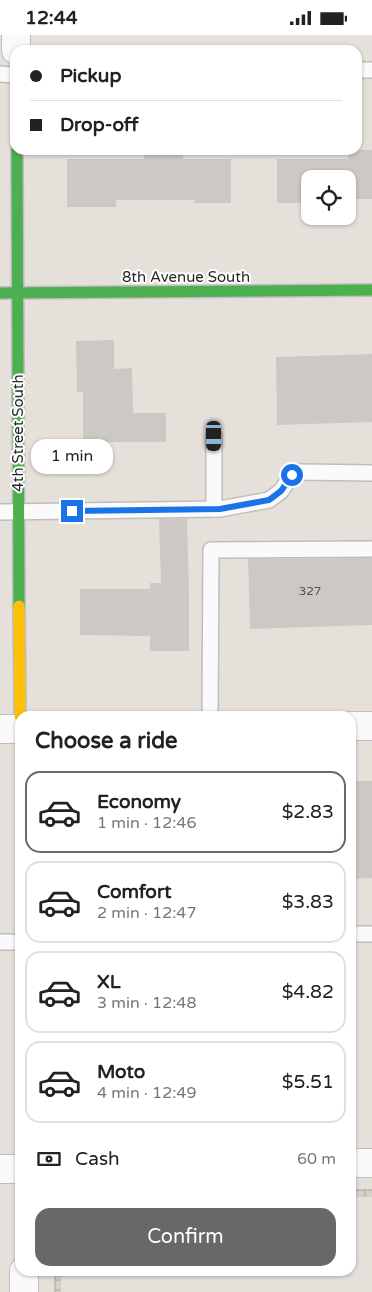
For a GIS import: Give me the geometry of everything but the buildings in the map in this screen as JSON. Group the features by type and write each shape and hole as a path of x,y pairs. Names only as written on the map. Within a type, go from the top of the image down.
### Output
{"street":[{"name":"4th Street South","path":"16,155 20,711"},
{"name":"8th Avenue South","path":"0,293 372,290"},
{"path":"356,726 372,726"},
{"path":"0,729 15,729"},
{"path":"356,1163 372,1163"},
{"path":"0,1169 15,1169"},
{"path":"24,1276 24,1292"}],"lane":[{"path":"214,436 214,509"},
{"path":"0,512 214,509 269,500 281,491 292,475 301,472 372,473"},
{"path":"210,711 211,550 372,549"},
{"path":"356,934 372,934"},
{"path":"0,942 15,942"}],"shaded area":[{"path":"356,1189 372,1189 372,1197 356,1197"},
{"path":"54,1276 61,1276 61,1292 54,1292"}],"traffic: fast":[{"path":"17,155 19,606"},
{"path":"0,293 372,290"}],"traffic: slow":[{"path":"19,606 20,711"}],"route":[{"path":"72,511 220,509 269,500 281,491 292,475"}]}
